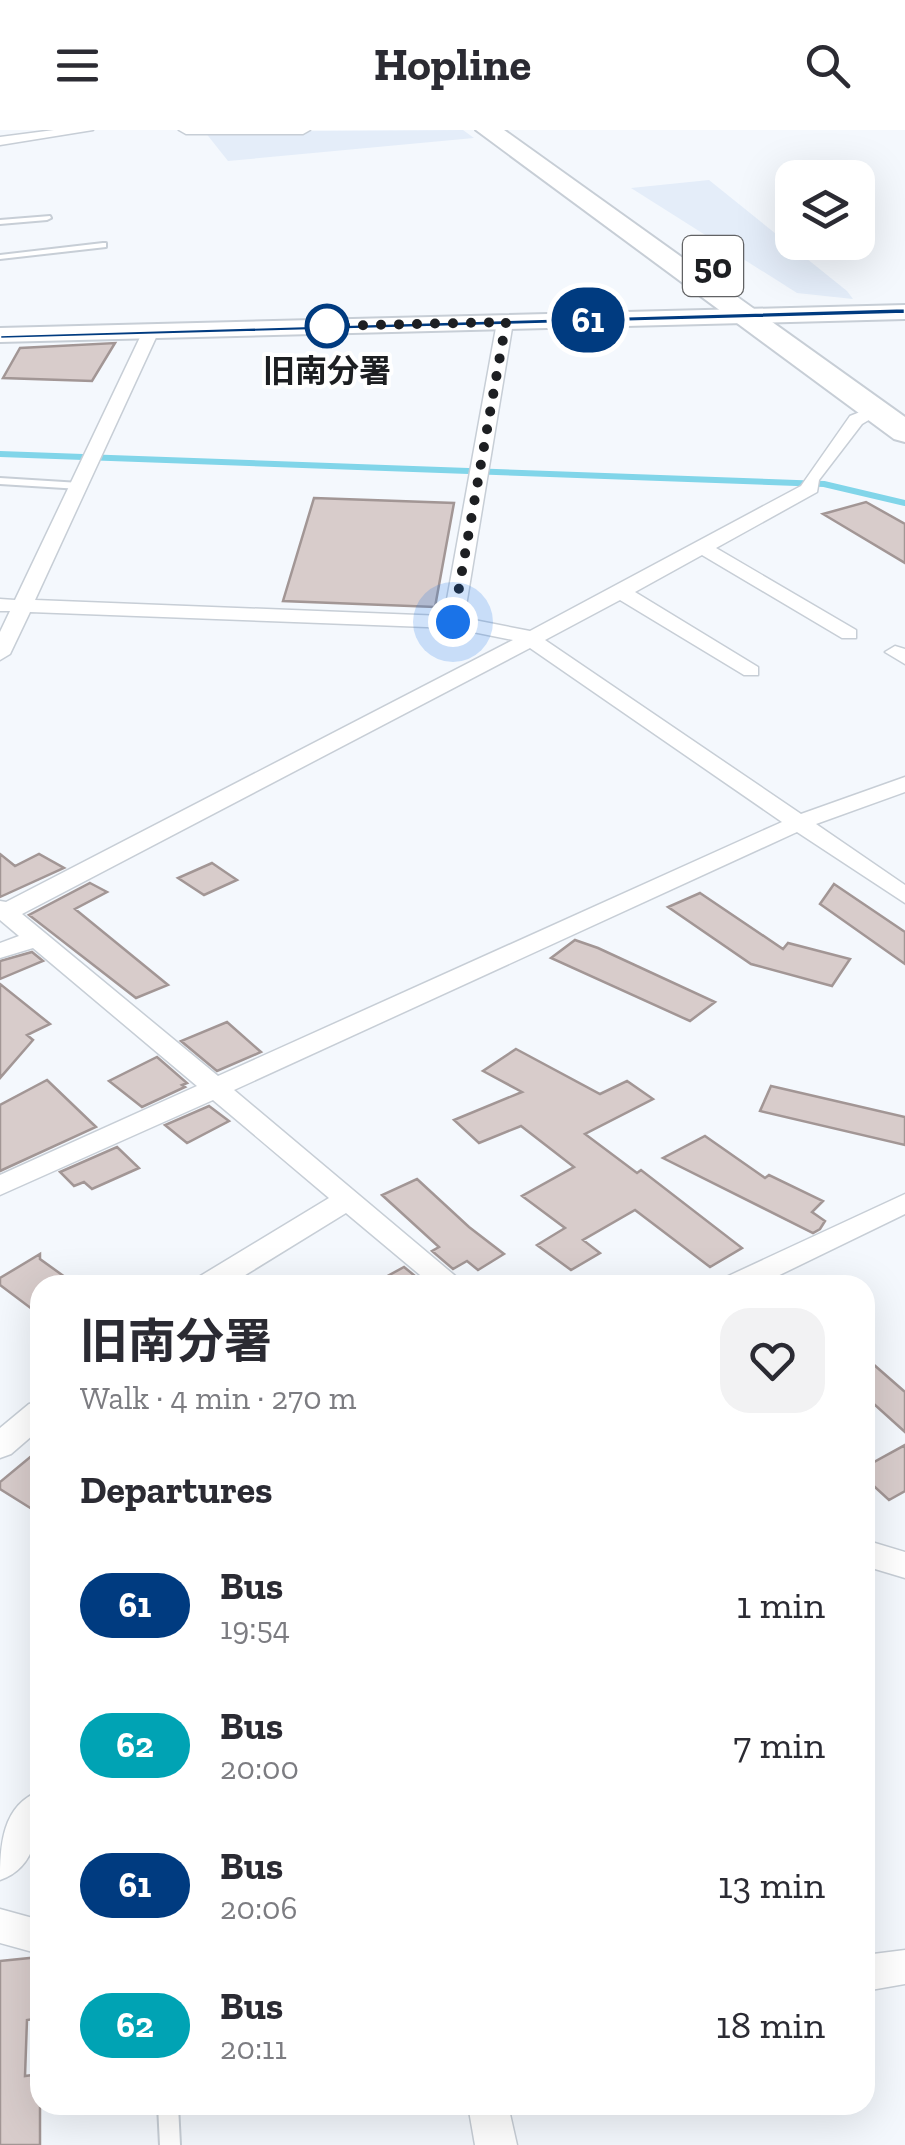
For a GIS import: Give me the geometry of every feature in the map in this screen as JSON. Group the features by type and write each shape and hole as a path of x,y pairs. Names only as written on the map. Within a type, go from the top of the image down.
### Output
{"highway":[{"name":"50","path":"488,130 905,432"},
{"name":"50","path":"520,130 905,402"}],"main road":[{"path":"0,335 905,312"}],"street":[{"path":"0,141 86,130"},
{"path":"186,130 303,130"},
{"path":"453,622 506,322"},
{"path":"0,654 151,332"},
{"path":"439,1275 3,910 703,548 810,484 856,420 875,411"},
{"path":"703,548 850,634"},
{"path":"621,592 751,671"},
{"path":"0,605 453,622 528,637 905,896"},
{"path":"0,1186 213,1086 798,824 905,784"},
{"path":"0,951 37,938"},
{"path":"223,1275 348,1200"},
{"path":"755,1275 905,1203"},
{"path":"0,1446 30,1420"},
{"path":"875,1556 905,1566"},
{"path":"0,1864 30,1822"},
{"path":"0,1926 30,1934"},
{"path":"875,1972 905,1967"},
{"path":"490,2115 496,2145"}],"lane":[{"path":"0,222 48,218"},
{"path":"0,257 103,245"},
{"path":"0,481 80,486"},
{"path":"168,2115 170,2145"}],"shaded area":[{"path":"463,130 474,138 228,161 205,132"},
{"path":"709,180 775,233 775,260 808,260 853,299 797,293 631,188"}],"building":[{"path":"115,343 92,381 3,378 20,348"},
{"path":"314,498 454,503 435,607 283,601"},
{"path":"866,502 905,524 905,563 823,514"},
{"path":"0,854 15,866 39,854 64,868 0,897"},
{"path":"212,863 237,880 204,895 178,878"},
{"path":"90,883 107,892 75,909 168,985 136,998 29,915"},
{"path":"834,884 905,932 905,964 820,904"},
{"path":"700,893 783,949 788,943 850,959 832,986 751,964 668,907"},
{"path":"575,940 715,1002 690,1021 551,958"},
{"path":"32,952 43,961 0,979 0,961"},
{"path":"0,984 50,1024 27,1035 33,1040 0,1078"},
{"path":"227,1022 261,1052 217,1071 181,1041"},
{"path":"516,1049 600,1094 627,1081 653,1099 585,1134 637,1173 641,1170 742,1248 710,1267 635,1210 583,1240 600,1253 571,1270 537,1245 565,1228 522,1196 574,1167 521,1126 479,1143 454,1120 522,1092 483,1071"},
{"path":"157,1057 187,1083 182,1085 185,1087 142,1107 109,1081"},
{"path":"47,1080 96,1127 0,1171 0,1105"},
{"path":"771,1086 905,1117 905,1145 760,1111"},
{"path":"209,1106 229,1121 187,1143 165,1125"},
{"path":"705,1136 765,1178 769,1175 823,1201 812,1212 825,1221 820,1229 813,1233 663,1158"},
{"path":"117,1147 139,1168 92,1189 84,1182 74,1186 60,1172"},
{"path":"417,1179 504,1254 478,1270 467,1261 453,1269 432,1251 439,1247 382,1195"},
{"path":"40,1254 40,1259 62,1275 30,1275 30,1308 0,1285 0,1278"},
{"path":"404,1267 414,1275 389,1275"},
{"path":"875,1366 905,1392 905,1432 875,1405"},
{"path":"905,1445 905,1491 889,1500 875,1487 875,1462"},
{"path":"30,1457 30,1508 0,1489 0,1482"},
{"path":"30,1958 25,2076 30,2075 30,2115 40,2115 40,2145 0,2145 0,1961"}],"waterway":[{"path":"0,454 824,484 905,503"}],"bus line":[{"name":"61","path":"0,335 905,312"}],"place":[{"name":"旧南分署","path":"327,326"}],"route":[{"path":"327,326 506,322 453,622"}]}
